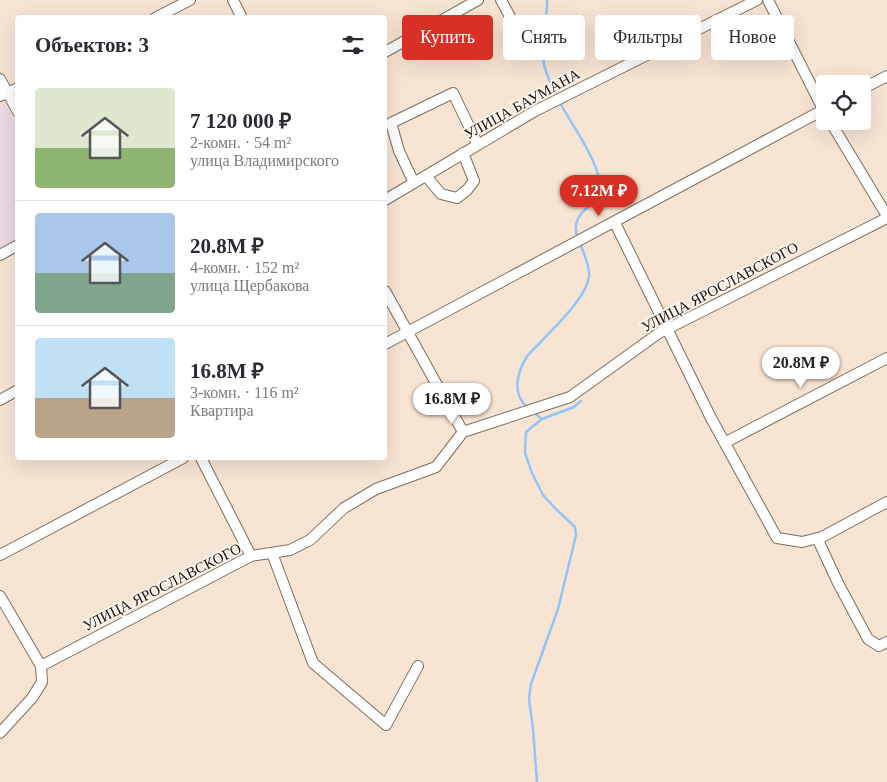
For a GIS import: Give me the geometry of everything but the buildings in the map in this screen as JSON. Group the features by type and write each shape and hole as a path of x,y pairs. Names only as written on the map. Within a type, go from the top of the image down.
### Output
{"street":[{"path":"161,15 190,0"},
{"path":"233,0 240,15"},
{"path":"387,51 478,0"},
{"path":"501,0 508,15"},
{"name":"УЛИЦА БАУМАНА","path":"387,199 535,111 757,0"},
{"path":"768,0 816,95"},
{"path":"871,84 887,76"},
{"path":"0,79 4,95 15,108"},
{"path":"414,183 399,151 391,123 453,93 478,145"},
{"path":"387,343 816,115"},
{"path":"835,130 887,217"},
{"path":"426,176 441,194 457,198 467,190 474,180 463,154"},
{"name":"УЛИЦА ЯРОСЛАВСКОГО","path":"41,666 251,556 290,550 310,540 344,508 376,489 436,467 463,432 570,397 667,329 887,217"},
{"path":"615,222 711,418 726,442 777,538 802,542 820,538 887,502"},
{"path":"0,254 15,246"},
{"path":"387,295 463,432"},
{"path":"726,442 887,358"},
{"path":"0,400 15,392"},
{"path":"0,555 178,460"},
{"path":"202,460 251,556"},
{"path":"820,538 838,583 868,639 883,644"},
{"path":"272,553 313,663 386,725 418,666"},
{"path":"0,733 32,698 42,682 41,666 1,600"}],"shaded area":[{"path":"5,102 15,123 15,242 0,249 0,105"}],"waterway":[{"path":"547,0 542,53 547,74 557,96"},
{"path":"559,101 593,160 599,179 597,199 583,211 577,221 576,233 578,239"},
{"path":"527,407 519,396 518,377 520,370 529,354 568,313 582,295 589,277 589,269 580,244"},
{"path":"537,782 529,699 531,684 558,609 576,535 575,527 543,495 532,473 525,453 526,432 542,419 574,407 581,401"},
{"path":"533,412 542,419"}]}
